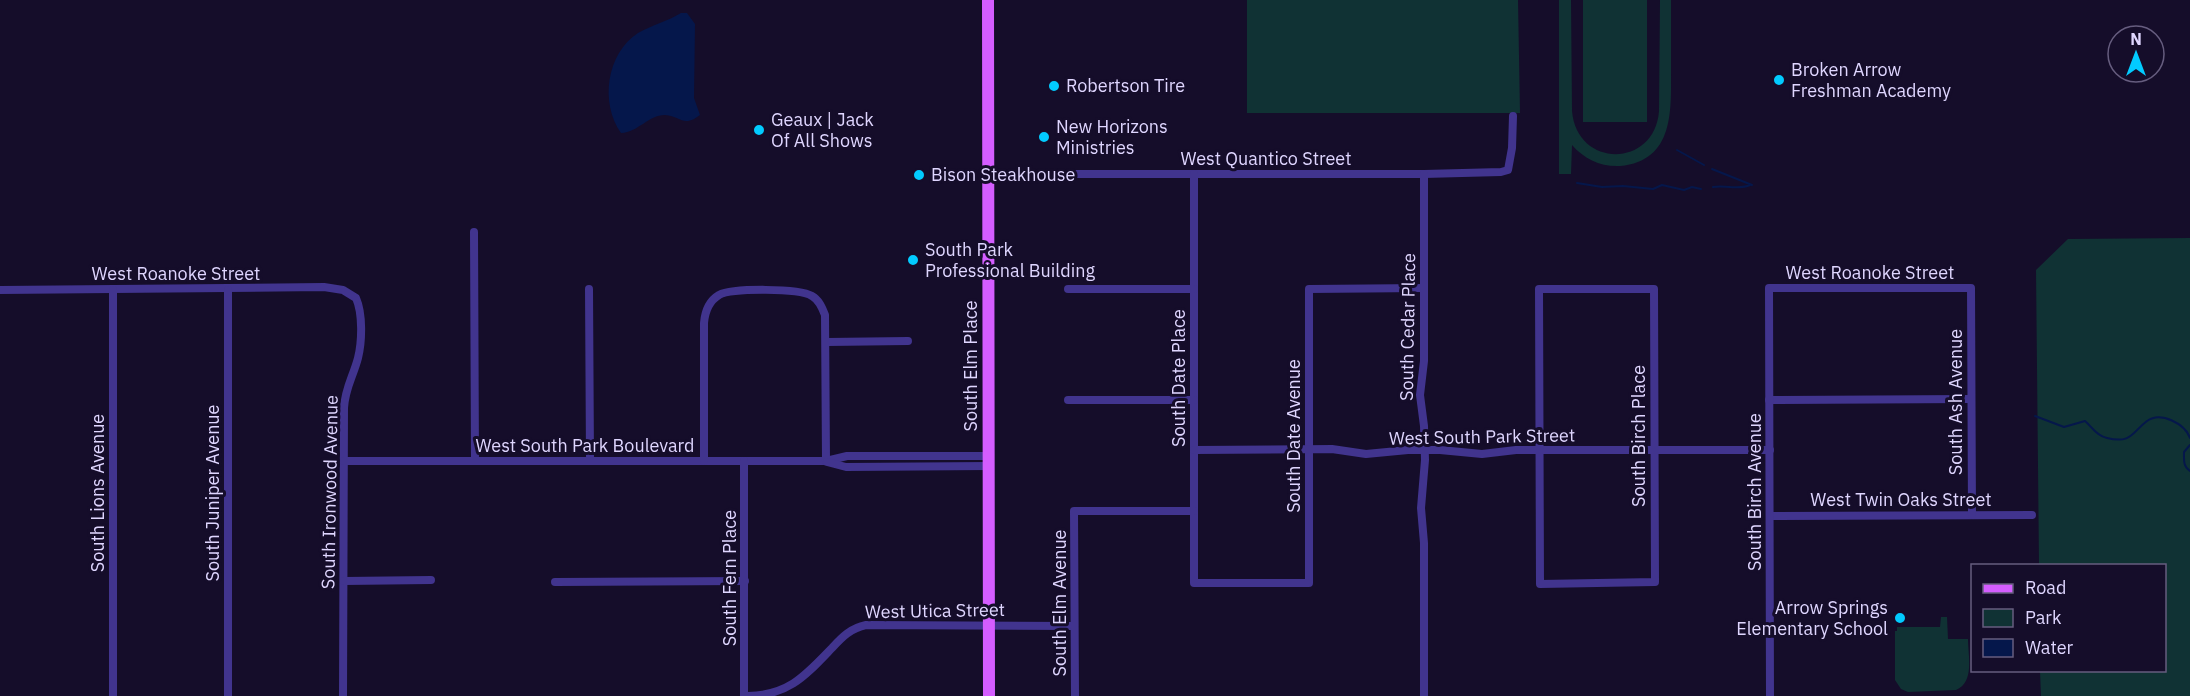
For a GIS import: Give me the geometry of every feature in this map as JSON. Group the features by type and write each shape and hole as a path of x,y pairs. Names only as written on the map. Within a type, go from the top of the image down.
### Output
{"main road":[{"name":"South Elm Place","path":"988,0 989,696"}],"street":[{"name":"West Quantico Street","path":"988,174 1483,173 1508,170 1512,148 1512,116"},
{"name":"South Date Place","path":"1194,174 1194,583"},
{"name":"South Cedar Place","path":"1424,174 1424,361 1420,395 1424,426 1420,508 1424,543 1424,696"},
{"path":"474,232 475,461"},
{"name":"West Roanoke Street","path":"0,290 228,290 324,287 343,290 351,294"},
{"name":"South Date Avenue","path":"1194,583 1309,583 1309,289 1424,288"},
{"name":"West Roanoke Street","path":"1769,288 1971,288"},
{"name":"South Birch Avenue","path":"1769,288 1770,696"},
{"name":"South Ash Avenue","path":"1971,288 1972,515"},
{"path":"589,289 590,461"},
{"path":"1068,289 1194,289"},
{"name":"South Birch Place","path":"1539,289 1654,289 1655,582 1540,584 1539,450 1539,289"},
{"name":"South Lions Avenue","path":"113,290 113,696"},
{"name":"South Juniper Avenue","path":"228,290 228,696"},
{"path":"704,461 704,323 709,305 717,297 728,292 796,291 814,297 822,306 825,315 827,342 826,461"},
{"name":"South Ironwood Avenue","path":"343,696 346,389 356,364 360,344 360,309 356,298 351,294"},
{"path":"827,342 908,341"},
{"path":"1769,400 1971,399"},
{"path":"1068,400 1194,400"},
{"name":"West South Park Street","path":"1194,450 1332,449 1366,454 1424,450 1482,454 1539,450 1770,450"},
{"name":"West South Park Boulevard","path":"344,462 826,461 847,456 989,461"},
{"name":"South Fern Place","path":"744,461 746,696"},
{"name":"South Elm Avenue","path":"1075,696 1074,511 1194,511"},
{"name":"West Twin Oaks Street","path":"1770,516 2032,515"},
{"path":"344,581 431,580"},
{"path":"555,582 745,582"},
{"name":"West Utica Street","path":"746,696 774,693 792,685 845,635 858,627 867,625 1074,626"}],"green space":[{"path":"1247,0 1518,0 1520,113 1247,113"},
{"path":"1559,0 1571,0 1572,111 1577,130 1587,143 1601,152 1616,154 1631,151 1644,143 1654,130 1659,111 1660,0 1671,0 1671,100 1666,131 1660,144 1651,154 1638,162 1620,166 1600,163 1587,158 1572,145 1571,174 1559,174"},
{"path":"1583,0 1647,0 1647,122 1583,122"},
{"path":"2190,238 2190,696 2041,696 2040,672 2166,672 2166,564 2039,564 2036,270 2068,239"},
{"path":"1941,617 1947,617 1948,639 1968,639 1969,668 1966,681 1956,690 1908,692 1901,689 1895,680 1895,631 1897,627 1940,627"}],"water":[{"path":"681,13 687,13 695,24 694,98 700,115 690,121 665,115 659,116 633,130 621,133 610,108 609,94 613,66 619,53 638,33"}],"waterway":[{"path":"1677,150 1704,165"},
{"path":"1712,169 1752,185"},
{"path":"1577,183 1602,187 1623,186 1653,189 1662,185 1684,190 1692,187 1701,189"},
{"path":"1713,187 1750,185"},
{"path":"2035,416 2064,427 2085,421 2100,435 2115,439 2127,438 2147,421 2159,417 2178,424 2190,438"},
{"path":"2190,445 2184,452 2185,465 2190,471"}],"place":[{"name":"Broken Arrow Freshman Academy","path":"1779,80"},
{"name":"Robertson Tire","path":"1054,86"},
{"name":"Geaux | Jack Of All Shows","path":"759,130"},
{"name":"New Horizons Ministries","path":"1044,137"},
{"name":"Bison Steakhouse","path":"919,175"},
{"name":"South Park Professional Building","path":"913,260"},
{"name":"Arrow Springs Elementary School","path":"1900,618"}]}
